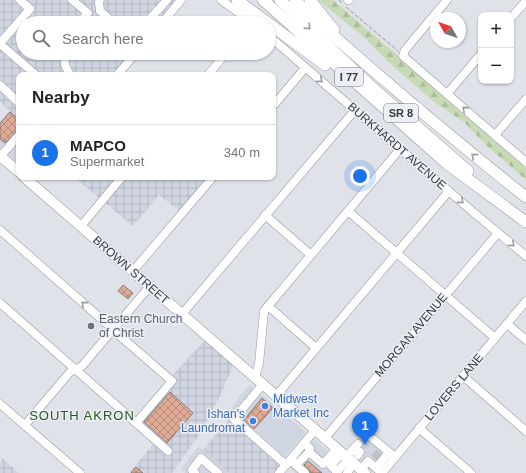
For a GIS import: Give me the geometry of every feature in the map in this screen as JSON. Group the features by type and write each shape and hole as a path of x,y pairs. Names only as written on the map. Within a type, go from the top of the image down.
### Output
{"highway":[{"path":"237,0 259,16"},
{"name":"I 77","path":"263,0 446,163 526,222"},
{"name":"SR 8","path":"280,0 375,90 526,222"},
{"path":"295,0 318,23 370,68"},
{"name":"I 77","path":"310,0 348,45 370,68 526,198"},
{"path":"276,29 335,72 360,87"}],"main road":[{"path":"0,156 16,169"},
{"name":"BROWN STREET","path":"30,180 315,430 325,438 366,457"}],"street":[{"path":"20,0 30,8 23,16"},
{"path":"72,0 88,13 85,16"},
{"path":"100,0 100,11 106,16"},
{"path":"152,16 167,0"},
{"path":"168,16 181,0"},
{"path":"221,0 243,16"},
{"path":"447,0 405,50 403,56 526,162"},
{"path":"514,15 526,1"},
{"path":"158,10 166,16"},
{"path":"16,25 0,44 16,58"},
{"name":"BURKHARDT AVENUE","path":"276,42 526,256"},
{"path":"447,94 478,58"},
{"path":"19,60 33,72"},
{"path":"65,60 68,72"},
{"path":"120,72 130,60"},
{"path":"210,72 220,60"},
{"path":"276,102 305,68"},
{"path":"0,85 16,100"},
{"path":"496,135 526,99"},
{"path":"182,314 355,110"},
{"path":"0,156 16,138"},
{"path":"305,473 234,419 259,380 264,311 400,149"},
{"path":"81,226 119,180"},
{"path":"133,271 210,180"},
{"path":"276,396 449,191"},
{"path":"348,211 495,338"},
{"path":"265,215 311,255"},
{"path":"0,230 172,381 136,423"},
{"name":"MORGAN AVENUE","path":"325,438 446,295 497,232"},
{"path":"25,425 67,375 82,366 150,286"},
{"name":"LOVERS LANE","path":"366,457 419,428 526,301"},
{"path":"0,303 168,451"},
{"path":"268,306 316,348"},
{"path":"507,324 526,340"},
{"path":"463,376 526,431"},
{"path":"0,404 80,473"},
{"path":"419,428 471,473"},
{"path":"291,463 315,430"},
{"path":"347,473 366,457 366,433 364,435"},
{"path":"304,444 310,448 309,452 323,464 366,457"},
{"path":"279,473 291,463 309,452"},
{"path":"328,464 337,472 366,457"},
{"path":"195,473 192,470 201,458 218,473"}],"path":[{"path":"339,0 403,56"}],"shaded area":[{"path":"0,0 180,0 166,16 16,16 16,60 128,60 118,72 16,72 16,116 0,102"},
{"path":"10,110 16,115 16,161 0,148 0,122"},
{"path":"77,180 210,180 182,213 159,195 133,226"},
{"path":"208,337 235,361 221,394 198,436 172,473 129,473 156,441 136,423 169,379"},
{"path":"250,385 305,431 305,433 279,463 230,422 227,416 239,397"},
{"path":"229,419 230,422 284,468 279,473 230,473 203,450"},
{"path":"367,429 390,449 372,471 349,450"},
{"path":"315,440 352,473 295,473 290,468"},
{"path":"198,447 230,473 185,473 181,469"},
{"path":"3,459 19,473 0,473 0,462"}],"green space":[{"path":"318,0 333,0 412,68 451,104 526,168 526,180 488,147 464,122 434,102 388,62 365,38"}],"building":[{"path":"10,112 16,117 16,131 5,143 0,139 0,123"},
{"path":"123,285 133,293 128,299 118,291"},
{"path":"170,392 193,413 167,443 144,422"},
{"path":"262,398 273,408 254,429 244,420"},
{"path":"308,461 322,473 310,473 309,469 304,465"},
{"path":"136,467 143,473 131,473"}],"tunnel":[{"path":"374,458 380,452"}],"place":[{"name":"Eastern Church of Christ","path":"91,326"},
{"name":"Midwest Market Inc","path":"265,406"},
{"name":"Ishan's Laundromat","path":"253,421"},
{"name":"MAPCO","path":"365,445"}],"district":[{"name":"SOUTH AKRON","path":"82,415"}]}
